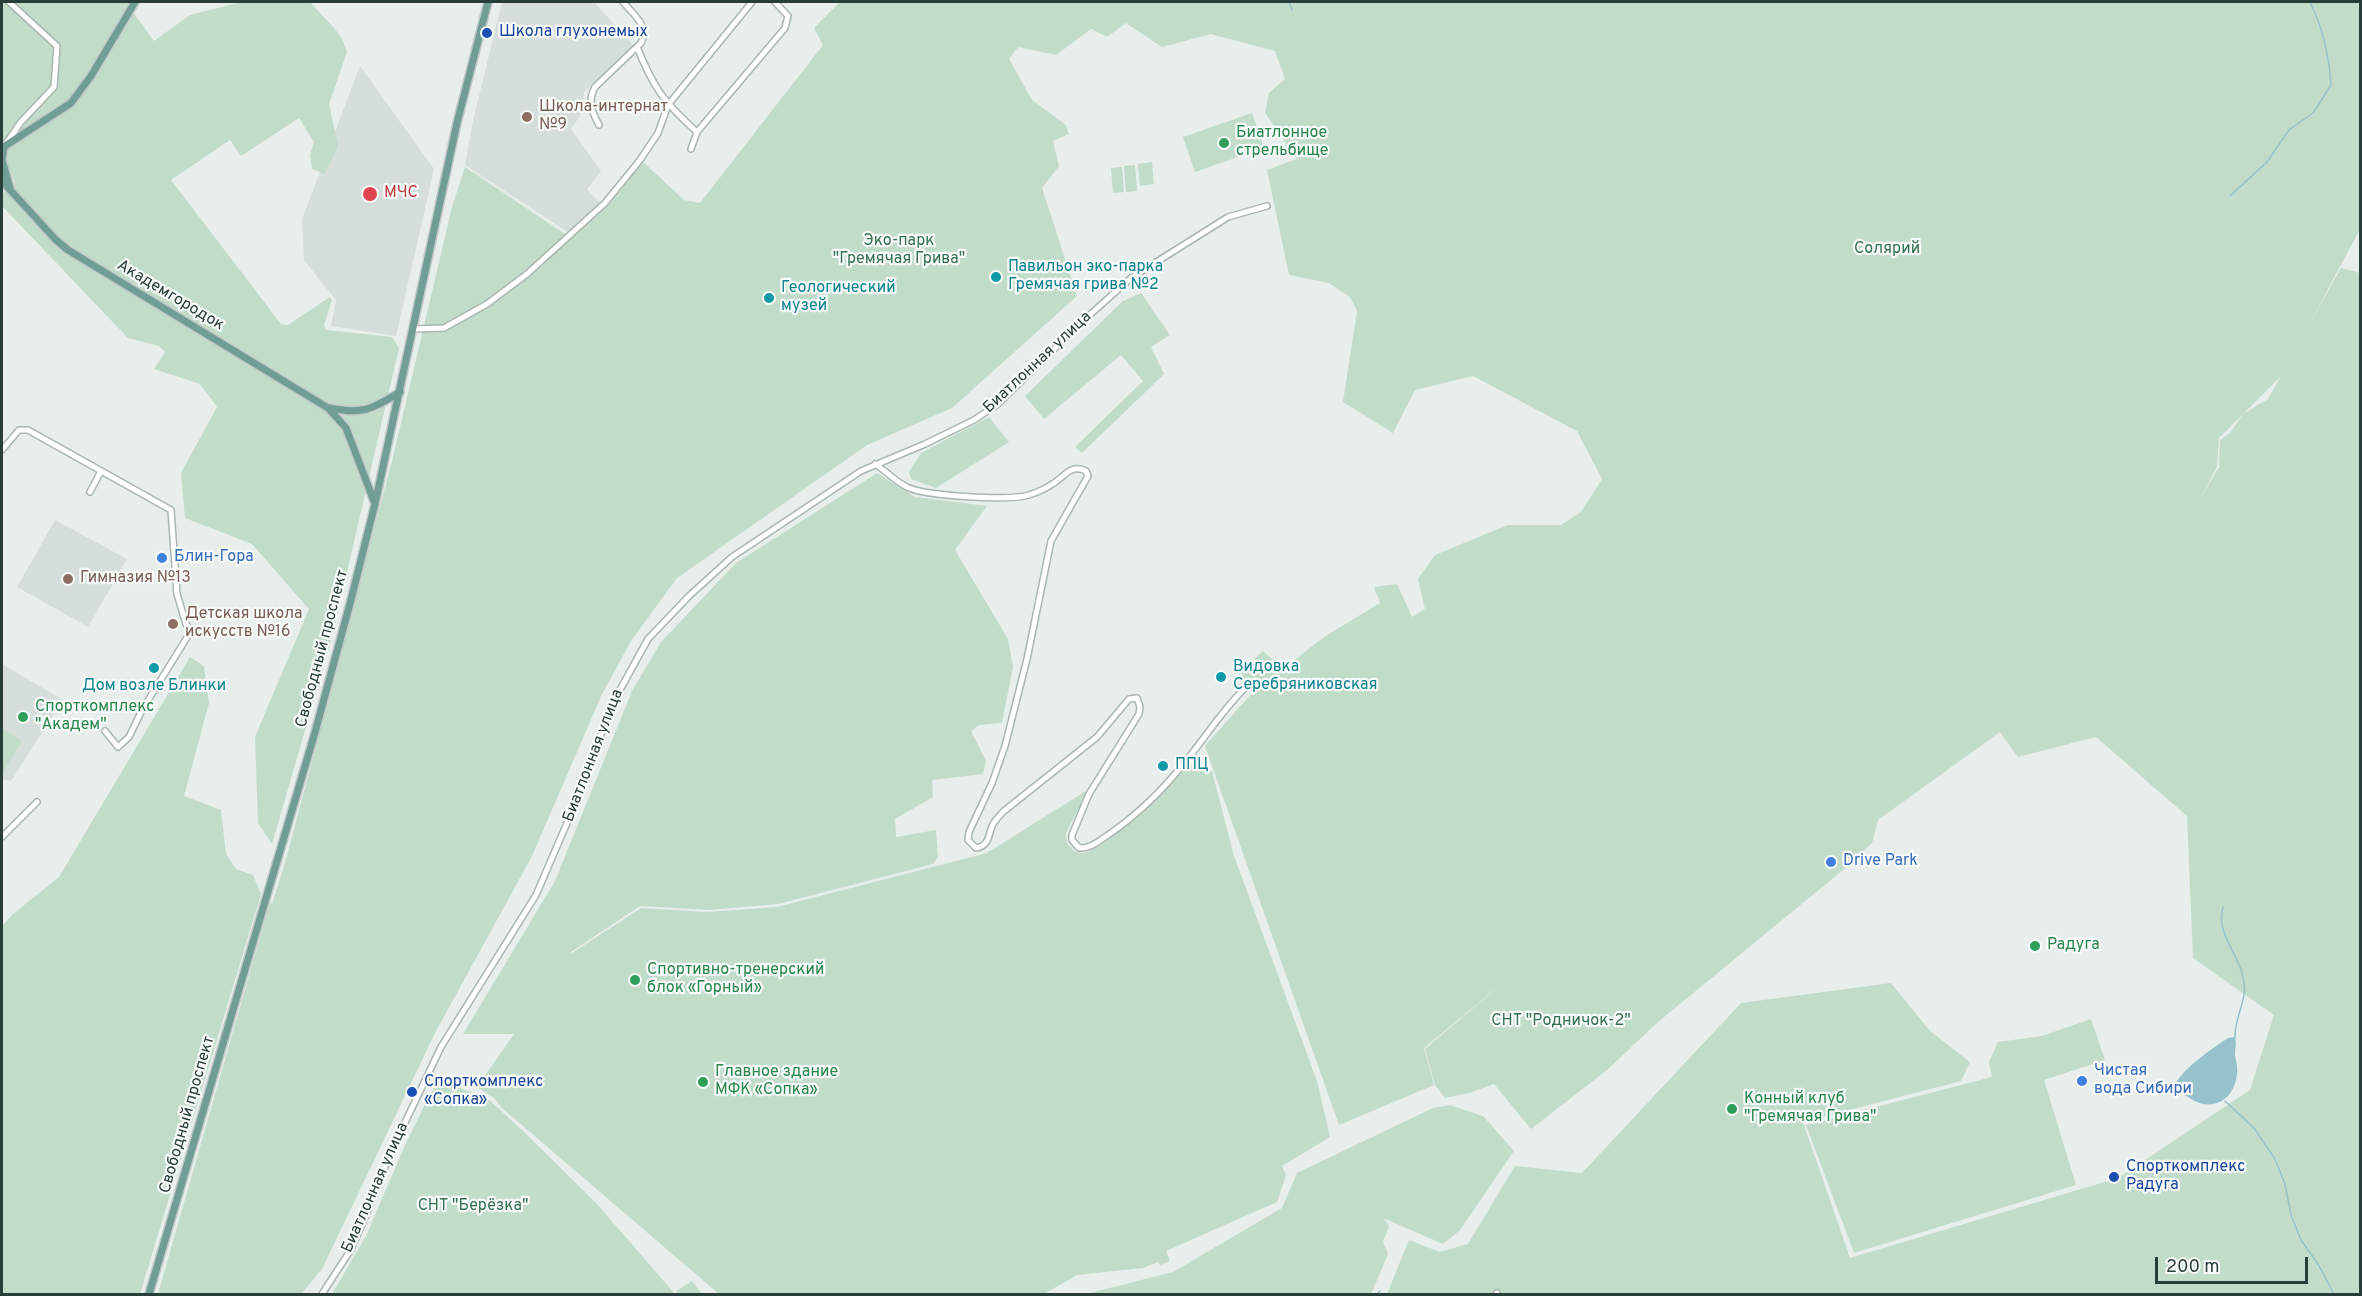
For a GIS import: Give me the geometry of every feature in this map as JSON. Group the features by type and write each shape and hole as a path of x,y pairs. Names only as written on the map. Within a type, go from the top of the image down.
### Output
{"main road":[{"path":"11,190 2,160 3,147 70,103 91,75 135,2"},
{"name":"Свободный проспект","path":"149,1294 314,736 375,504 457,123 488,2"},
{"name":"Академгородок","path":"2,181 68,250 328,408"},
{"path":"328,408 351,412 369,409 400,392"},
{"path":"328,408 346,428 375,504"}],"street":[{"path":"3,147 21,122 54,87 57,46 9,2"},
{"path":"599,125 590,108 591,94 595,87 637,47 645,36 644,27 623,2"},
{"path":"414,329 444,328 487,304 527,274 606,203 658,133 668,105 752,2"},
{"path":"691,149 697,132 785,28 788,16 775,2"},
{"path":"637,47 650,80 668,105 697,132"},
{"name":"Биатлонная улица","path":"322,1294 350,1251 390,1154 441,1047 536,896 586,779 610,708 648,639 689,596 732,557 861,471 925,444 982,415 998,404 1084,320 1131,278 1228,217 1267,206"},
{"path":"2,450 19,430 25,429 171,510 177,594 186,624 191,631 142,710 126,741 118,747 105,731"},
{"path":"875,464 907,487 925,493 1004,498 1028,495 1041,490 1071,470 1079,468 1086,471 1088,476 1051,541 1027,659 1005,746 992,783 969,832 968,840 976,848 983,847 987,843 994,823 1004,811 1097,737 1129,699 1137,698 1140,706 1139,714 1089,794 1071,835 1079,848 1096,843 1138,811 1174,776 1221,714 1243,690"},
{"path":"90,492 101,471"},
{"path":"2,837 37,802"}],"shaded area":[{"name":"Школа-интернат №9","path":"502,2 594,2 634,46 584,92 582,113 571,129 601,171 587,189 600,203 569,233 465,165 473,121"},
{"name":"МЧС","path":"360,66 434,169 396,336 331,326 336,300 304,260 302,219"},
{"name":"Гимназия №13","path":"55,520 127,559 88,627 17,587"},
{"path":"2,664 63,700 11,781 2,779"}],"green space":[{"path":"2,2 131,2 133,12 154,41 190,15 242,2 310,2 335,29 347,52 329,104 338,146 325,174 312,169 310,155 314,142 299,118 241,156 230,140 171,180 281,324 288,325 330,297 332,300 324,325 326,330 392,337 399,348 331,641 272,844 258,823 255,737 309,609 252,544 185,518 181,473 217,407 200,384 154,369 165,352 159,346 128,338 2,206 2,194 15,183 2,154"},
{"path":"840,2 2360,2 2360,229 2310,323 2341,268 2360,273 2360,1294 1387,1294 1409,1240 1440,1252 1468,1244 1515,1166 1582,1173 1741,1003 1891,983 1930,1031 1970,1062 1961,1081 1803,1122 1850,1258 2118,1178 2250,1090 2274,1015 2193,958 2187,816 2096,737 2018,757 2000,732 1878,820 1872,843 1843,870 1658,1022 1607,1070 1531,1129 1494,1084 1445,1098 1435,1085 1425,1049 1510,977 1424,1048 1434,1085 1339,1125 1205,746 1253,692 1240,672 1263,651 1283,669 1324,637 1380,603 1374,587 1397,584 1412,617 1425,609 1418,579 1435,555 1508,525 1561,525 1581,512 1602,479 1577,431 1473,376 1415,390 1393,433 1343,402 1357,311 1350,297 1329,283 1289,275 1267,170 1297,159 1265,113 1269,93 1285,79 1275,51 1211,34 1162,47 1126,23 1107,37 1091,29 1056,55 1018,47 1009,59 1032,100 1066,125 1069,134 1053,141 1059,166 1042,188 1077,296 952,408 867,445 677,578 631,641 602,694 532,856 435,1033 322,1269 301,1294 158,1294 270,902 272,904 285,863 392,461 452,207 465,167 571,238 612,201 642,161 684,200 700,203 823,45 814,28","holes":["2281,376 2268,399 2243,414","2243,414 2230,433 2220,440 2219,467 2198,502 2217,467 2219,438"]},
{"name":"Биатлонное стрельбище","path":"1252,113 1264,148 1195,172 1183,137"},
{"path":"1152,162 1154,184 1140,186 1138,164"},
{"path":"1135,165 1137,191 1126,192 1124,166"},
{"path":"1122,167 1124,192 1113,193 1111,168"},
{"path":"1141,293 1170,335 1151,347 1164,374 1082,453 1075,447 1143,381 1121,355 1044,419 1025,396 1123,301"},
{"path":"989,417 1009,442 936,488 911,479 909,472 921,453"},
{"path":"877,473 915,497 987,506 955,550 1008,639 1013,667 1002,723 979,725 971,731 986,761 983,774 932,780 933,797 895,819 896,837 936,830 938,857 933,864 778,904 709,910 640,906 571,952 641,908 707,912 777,907 987,853 1089,789 1066,833 1067,843 1075,852 1084,853 1095,849 1124,828 1190,763 1212,771 1234,856 1317,1081 1330,1137 1282,1166 1286,1175 1277,1202 1166,1251 1170,1261 1160,1265 1158,1262 1143,1268 1077,1275 1044,1294 719,1294 502,1108 494,1098 477,1087 514,1034 463,1034 555,881 632,691 661,642 736,563"},
{"path":"190,657 204,666 209,703 184,796 221,810 226,854 236,869 253,875 261,894 140,1294 2,1294 2,926 13,914 59,877"},
{"path":"3,729 22,741 2,774 2,732"},
{"path":"2091,1019 2105,1060 2044,1080 2076,1185 1854,1253 1806,1125 1992,1077 1989,1062 1998,1042 2042,1036"},
{"name":"СНТ \"Берёзка\"","path":"446,1083 487,1098 525,1133 597,1204 675,1294 332,1294 366,1236 405,1145 430,1094 437,1085"},
{"path":"1450,1105 1483,1116 1514,1151 1460,1230 1443,1244 1383,1218 1389,1226 1383,1242 1388,1254 1371,1294 1086,1294 1173,1272 1282,1208 1297,1173 1433,1108"},
{"path":"692,1281 702,1294 679,1294 676,1291"}],"water":[{"path":"2235,1037 2237,1074 2235,1084 2226,1098 2220,1102 2205,1104 2196,1102 2177,1089 2174,1085 2192,1065 2228,1038"}],"waterway":[{"path":"1289,2 1292,10"},
{"path":"2230,196 2267,162 2289,130 2313,113 2331,85 2325,42 2310,2"},
{"path":"2223,907 2224,931 2244,982 2235,1037"},
{"path":"2225,1101 2254,1128 2275,1159 2285,1184 2291,1215 2301,1240 2318,1264 2334,1294"},
{"path":"1377,1294 1380,1291"}],"place":[{"name":"Школа глухонемых","path":"487,33"},
{"name":"Школа-интернат №9","path":"527,117"},
{"name":"Биатлонное стрельбище","path":"1224,143"},
{"name":"МЧС","path":"370,194"},
{"name":"Павильон эко-парка Гремячая грива №2","path":"996,277"},
{"name":"Геологический музей","path":"769,298"},
{"name":"Блин-Гора","path":"162,558"},
{"name":"Гимназия №13","path":"68,579"},
{"name":"Детская школа искусств №16","path":"173,624"},
{"name":"Дом возле Блинки","path":"154,668"},
{"name":"Видовка Серебряниковская","path":"1221,677"},
{"name":"Спорткомплекс \"Академ\"","path":"23,717"},
{"name":"ППЦ","path":"1163,766"},
{"name":"Drive Park","path":"1831,862"},
{"name":"Радуга","path":"2035,946"},
{"name":"Спортивно-тренерский блок «Горный»","path":"635,980"},
{"name":"Чистая вода Сибири","path":"2082,1081"},
{"name":"Главное здание МФК «Сопка»","path":"703,1082"},
{"name":"Спорткомплекс «Сопка»","path":"412,1092"},
{"name":"Конный клуб \"Гремячая Грива\"","path":"1732,1109"},
{"name":"Спорткомплекс Радуга","path":"2114,1177"}],"park label":[{"name":"Солярий","path":"1887,250"},
{"name":"Эко-парк \"Гремячая Грива\"","path":"899,251"},
{"name":"СНТ \"Родничок-2\"","path":"1561,1022"}]}
